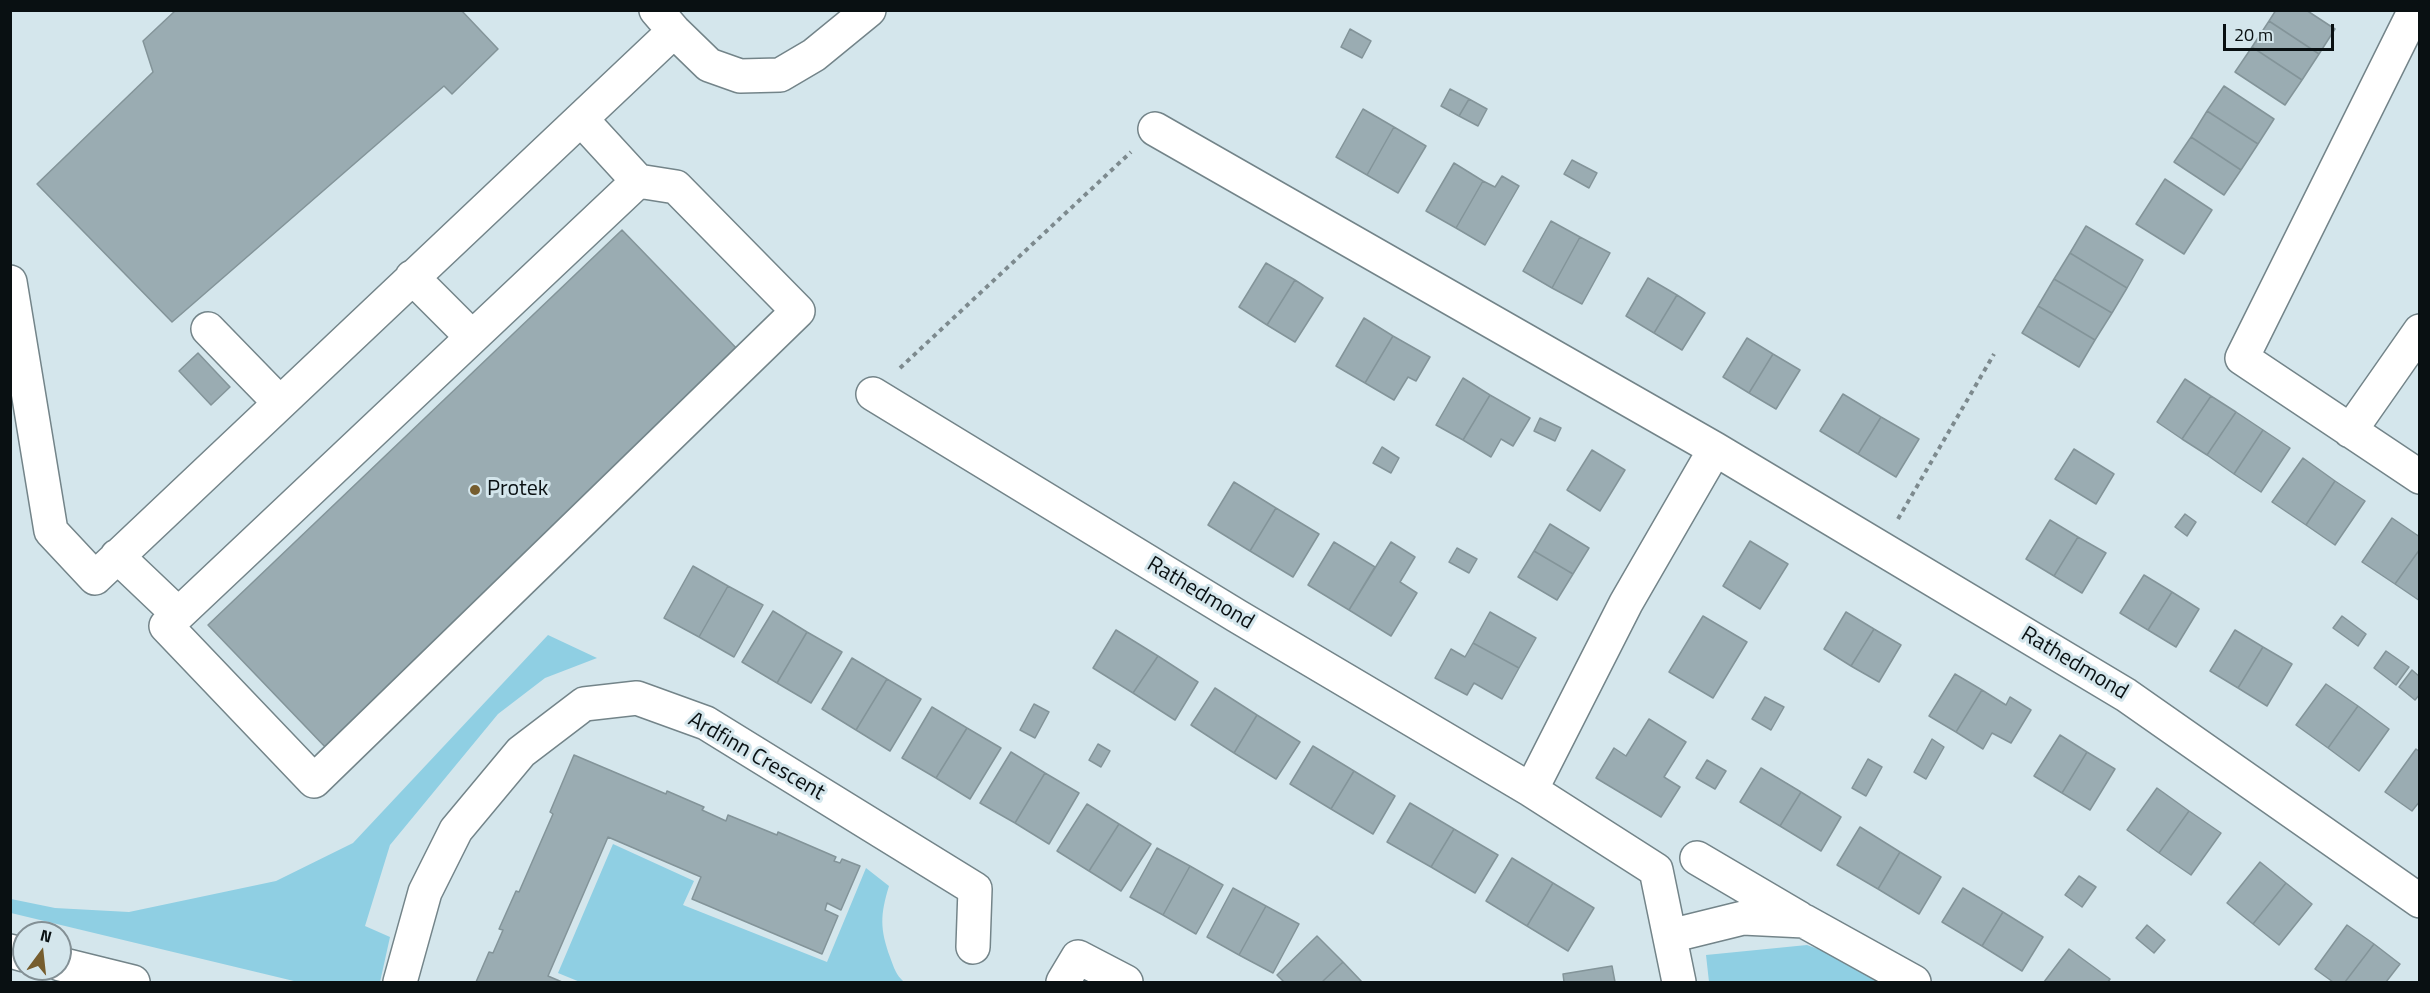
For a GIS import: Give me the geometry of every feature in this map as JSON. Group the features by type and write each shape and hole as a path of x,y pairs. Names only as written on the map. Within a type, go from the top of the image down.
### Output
{"street":[{"path":"106,567 581,118 665,21 709,65 740,76 780,75 814,56 869,10"},
{"path":"2415,10 2242,358 2420,477"},
{"path":"581,118 638,181 676,187 798,311 314,781 165,626 638,181"},
{"name":"Rathedmond","path":"1155,129 1715,449 2126,695 2420,901"},
{"path":"412,277 472,337"},
{"path":"10,282 51,531 178,614"},
{"path":"208,329 280,403"},
{"path":"2350,431 2420,331"},
{"name":"Rathedmond","path":"873,394 1237,616 1531,789 1656,870 1679,982"},
{"path":"1531,789 1626,603 1715,449"},
{"name":"Ardfinn Crescent","path":"400,982 425,892 456,830 521,752 585,704 637,698 706,723 975,889 973,947"},
{"path":"1697,858 1914,982"},
{"path":"1670,936 1743,918 1804,921"},
{"path":"1063,982 1078,957 1126,982"},
{"path":"72,967 133,982"}],"path":[{"path":"873,394 1155,129"},
{"path":"1881,549 1994,354"}],"shaded area":[{"path":"548,635 597,658 545,678 498,714 390,845 365,926 390,937 380,982 298,982 72,928 72,921 44,921 11,913 11,899 55,908 129,912 276,881 353,843"},
{"path":"613,844 694,881 683,905 827,962 866,868 889,886 884,905 883,930 894,968 904,982 580,982 558,973"},
{"path":"1807,945 1843,958 1882,982 1709,982 1706,955"}],"building":[{"path":"176,10 461,10 498,49 452,94 444,86 172,322 37,184 153,72 143,41"},
{"path":"2276,10 2306,10 2335,29 2319,54 2269,21"},
{"path":"2269,21 2319,54 2302,80 2252,47"},
{"path":"1350,29 1371,41 1362,58 1341,47"},
{"path":"2252,47 2302,80 2285,105 2235,72"},
{"path":"2224,86 2274,119 2258,144 2207,111"},
{"path":"1450,89 1469,99 1459,116 1441,106"},
{"path":"1469,99 1487,109 1478,126 1459,116"},
{"path":"1363,109 1394,127 1367,175 1336,157"},
{"path":"2207,111 2258,144 2241,170 2191,137"},
{"path":"1394,127 1426,146 1398,193 1367,175"},
{"path":"2191,137 2241,170 2224,195 2174,162"},
{"path":"1572,160 1597,173 1589,188 1564,174"},
{"path":"1454,163 1483,181 1456,228 1426,211"},
{"path":"1502,176 1519,186 1485,245 1456,228 1483,181 1495,187"},
{"path":"2165,179 2212,210 2184,254 2136,224"},
{"path":"1551,221 1580,237 1552,288 1523,271"},
{"path":"2086,226 2143,260 2127,288 2070,253"},
{"name":"Protek","path":"622,230 743,355 329,751 208,625"},
{"path":"1580,237 1610,253 1582,304 1552,288"},
{"path":"2070,253 2127,288 2112,313 2054,279"},
{"path":"1266,263 1295,280 1267,325 1239,307"},
{"path":"1648,278 1677,295 1654,333 1626,316"},
{"path":"2054,279 2112,313 2095,340 2038,306"},
{"path":"1295,280 1323,298 1295,342 1267,325"},
{"path":"1677,295 1705,313 1682,350 1654,333"},
{"path":"2038,306 2095,340 2079,367 2022,333"},
{"path":"1364,318 1393,336 1365,383 1336,366"},
{"path":"1393,336 1430,357 1416,381 1408,377 1394,400 1365,383"},
{"path":"1747,338 1773,354 1749,393 1723,377"},
{"path":"198,353 230,387 211,405 179,371"},
{"path":"1773,354 1800,370 1776,409 1749,393"},
{"path":"1463,378 1490,395 1463,440 1436,425"},
{"path":"2185,379 2211,396 2182,439 2157,422"},
{"path":"1843,394 1881,417 1858,454 1820,431"},
{"path":"1490,395 1530,418 1513,446 1501,439 1491,457 1463,440"},
{"path":"2211,396 2236,412 2207,455 2182,439"},
{"path":"2236,412 2263,430 2234,474 2207,455"},
{"path":"1881,417 1919,439 1896,477 1858,454"},
{"path":"1540,418 1561,428 1555,441 1534,431"},
{"path":"2263,430 2290,448 2261,492 2234,474"},
{"path":"1382,447 1399,458 1391,473 1373,463"},
{"path":"2074,449 2114,474 2096,504 2055,479"},
{"path":"1592,450 1625,470 1600,511 1567,490"},
{"path":"2303,458 2335,481 2306,525 2272,502"},
{"path":"2335,481 2365,501 2335,545 2306,525"},
{"path":"1234,482 1276,508 1250,551 1208,525"},
{"path":"1276,508 1319,534 1293,577 1250,551"},
{"path":"2185,514 2196,522 2187,536 2175,527"},
{"path":"2392,518 2420,537 2420,549 2395,584 2362,562"},
{"path":"2050,520 2078,537 2054,576 2026,559"},
{"path":"1550,524 1589,548 1573,574 1534,551"},
{"path":"2078,537 2106,553 2082,593 2054,576"},
{"path":"1750,541 1788,564 1760,609 1723,586"},
{"path":"1334,542 1375,567 1349,610 1308,585"},
{"path":"1391,542 1415,557 1400,582 1417,593 1391,636 1349,610"},
{"path":"1457,548 1477,559 1469,573 1449,562"},
{"path":"2420,549 2420,601 2395,584"},
{"path":"1534,551 1573,574 1557,600 1518,577"},
{"path":"693,566 728,586 699,637 664,618"},
{"path":"2144,575 2172,592 2148,630 2120,613"},
{"path":"728,586 763,605 734,657 699,637"},
{"path":"2172,592 2199,609 2176,647 2148,630"},
{"path":"773,611 807,632 777,683 742,662"},
{"path":"1490,612 1536,638 1519,668 1473,643"},
{"path":"1846,612 1874,629 1851,666 1824,649"},
{"path":"1703,616 1747,642 1713,698 1669,672"},
{"path":"2342,616 2366,634 2358,646 2333,628"},
{"path":"1874,629 1901,645 1879,682 1851,666"},
{"path":"1116,630 1158,656 1133,693 1093,668"},
{"path":"2235,630 2263,647 2238,688 2210,671"},
{"path":"807,632 842,652 811,703 777,683"},
{"path":"1473,643 1519,668 1502,699 1474,683 1467,695 1435,678 1451,649 1465,657"},
{"path":"2263,647 2292,664 2267,706 2238,688"},
{"path":"2386,651 2409,667 2396,685 2374,668"},
{"path":"1158,656 1198,682 1175,720 1133,693"},
{"path":"852,658 887,679 856,730 822,709"},
{"path":"2412,670 2420,677 2420,694 2415,700 2399,687"},
{"path":"1955,674 1982,690 1956,732 1929,716"},
{"path":"887,679 921,699 890,751 856,730"},
{"path":"2326,684 2358,706 2328,748 2296,725"},
{"path":"1215,688 1257,715 1234,753 1191,725"},
{"path":"1982,690 2006,705 2010,697 2031,710 2011,743 1992,733 1983,749 1956,732"},
{"path":"1765,697 1784,707 1771,730 1752,719"},
{"path":"1034,704 1049,712 1035,738 1020,730"},
{"path":"2358,706 2389,729 2359,771 2328,748"},
{"path":"932,707 967,728 936,778 902,758"},
{"path":"1257,715 1300,742 1276,779 1234,753"},
{"path":"1649,719 1686,742 1664,777 1680,787 1661,817 1596,778 1614,748 1626,756"},
{"path":"967,728 1001,748 970,799 936,778"},
{"path":"2060,735 2087,752 2062,793 2034,776"},
{"path":"1932,739 1944,747 1926,779 1914,772"},
{"path":"1098,744 1110,751 1101,767 1089,760"},
{"path":"1313,746 1354,771 1331,809 1290,784"},
{"path":"2416,749 2420,752 2420,801 2412,811 2385,792"},
{"path":"1011,752 1045,773 1015,823 980,803"},
{"path":"2087,752 2115,769 2090,810 2062,793"},
{"path":"574,755 666,794 667,791 704,807 702,810 726,821 728,815 777,835 778,832 836,857 834,861 840,863 842,859 860,866 841,910 827,903 825,910 838,916 822,954 692,899 701,877 608,837 548,976 562,982 476,982 489,952 493,953 503,930 499,929 516,891 519,892 553,814 550,812"},
{"path":"1868,759 1882,767 1866,796 1852,788"},
{"path":"1707,760 1726,771 1715,789 1696,778"},
{"path":"1761,768 1801,792 1780,826 1740,802"},
{"path":"1354,771 1395,796 1373,834 1331,809"},
{"path":"1045,773 1079,793 1049,844 1015,823"},
{"path":"2157,788 2189,811 2159,853 2127,830"},
{"path":"1801,792 1841,817 1821,851 1780,826"},
{"path":"1410,803 1454,829 1431,867 1387,842"},
{"path":"1087,804 1119,824 1089,871 1057,851"},
{"path":"2189,811 2221,833 2191,875 2159,853"},
{"path":"1119,824 1151,844 1121,891 1089,871"},
{"path":"1860,827 1900,852 1878,889 1837,865"},
{"path":"1454,829 1498,855 1475,893 1431,867"},
{"path":"1157,848 1190,866 1163,915 1130,897"},
{"path":"1900,852 1941,877 1919,914 1878,889"},
{"path":"1512,858 1553,883 1527,926 1486,901"},
{"path":"2260,862 2286,883 2253,924 2227,903"},
{"path":"1190,866 1223,885 1196,934 1163,915"},
{"path":"2079,876 2096,887 2082,907 2065,895"},
{"path":"1553,883 1594,908 1568,951 1527,926"},
{"path":"2286,883 2312,904 2279,945 2253,924"},
{"path":"1233,888 1266,906 1239,955 1207,937"},
{"path":"1963,888 2003,912 1982,946 1942,922"},
{"path":"1266,906 1299,924 1273,973 1239,955"},
{"path":"2003,912 2043,937 2022,971 1982,946"},
{"path":"2147,925 2165,940 2154,953 2136,938"},
{"path":"2347,925 2374,944 2345,982 2333,982 2315,969"},
{"path":"1317,936 1343,962 1322,982 1284,982 1277,975"},
{"path":"2374,944 2400,964 2386,982 2345,982"},
{"path":"2069,949 2110,979 2108,982 2044,982"},
{"path":"1343,962 1362,982 1322,982"},
{"path":"1612,966 1615,982 1564,982 1563,974"}],"place":[{"name":"Protek","path":"475,490"}]}
